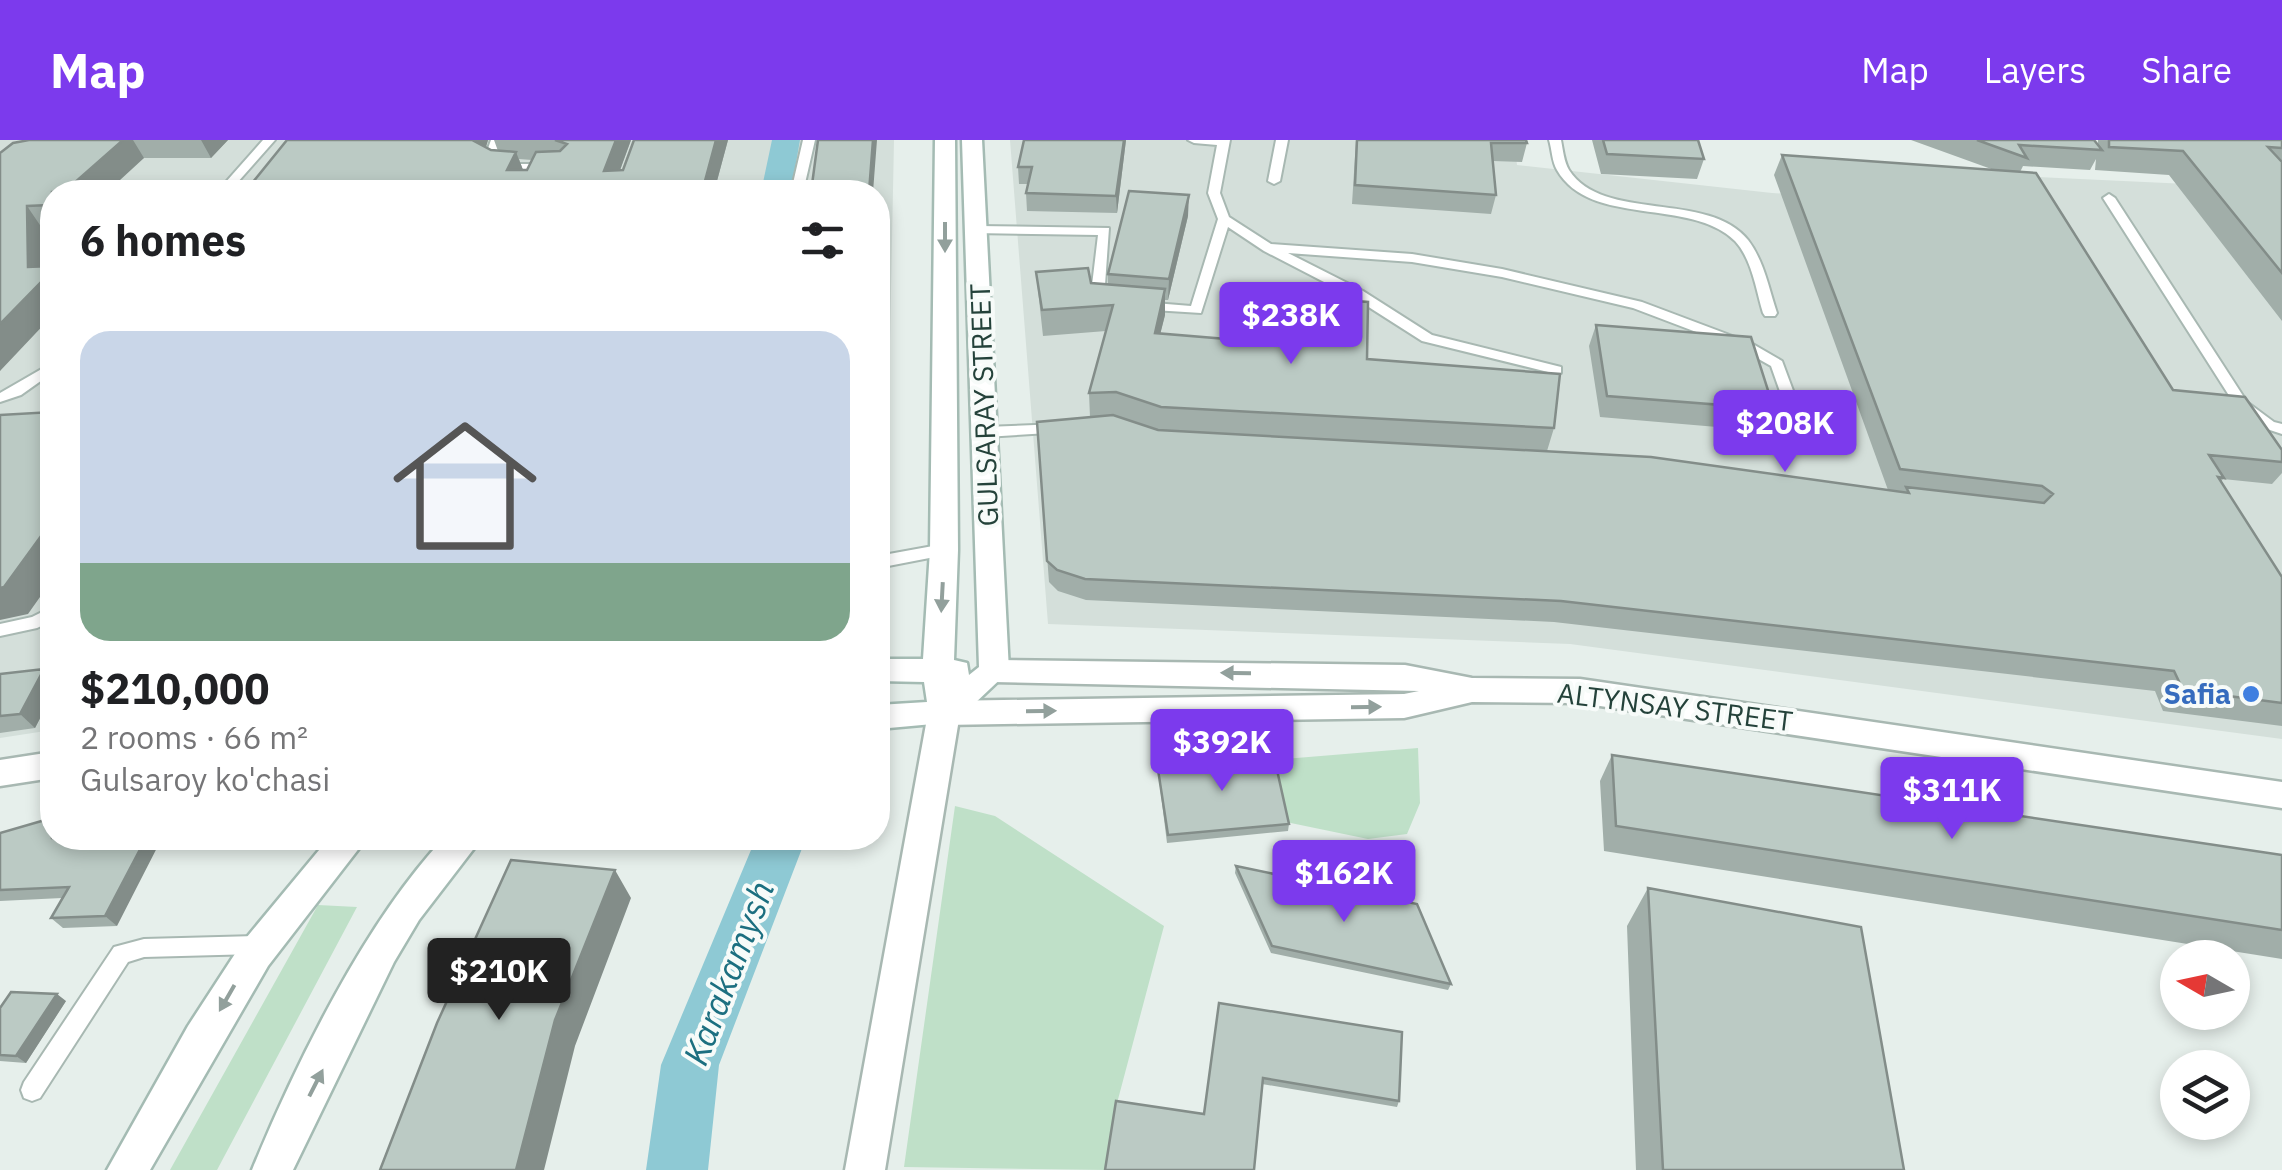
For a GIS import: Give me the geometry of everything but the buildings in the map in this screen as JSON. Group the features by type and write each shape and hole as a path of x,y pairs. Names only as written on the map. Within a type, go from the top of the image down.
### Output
{"main road":[{"name":"GULSARAY STREET","path":"866,1170 944,713 938,670 944,550 945,140"},
{"name":"GULSARAY STREET","path":"972,140 994,671"},
{"path":"890,670 1405,676 1472,690"},
{"path":"944,713 994,671"},
{"name":"ALTYNSAY STREET","path":"890,716 1404,706 1472,690 1580,691 2282,795"},
{"path":"0,774 40,767"},
{"path":"127,1170 260,946 310,877 338,850"},
{"path":"272,1170 392,936 422,888 455,850"}],"lane":[{"path":"234,180 269,140"},
{"path":"497,140 490,160 502,167 566,168"},
{"path":"801,180 809,140"},
{"path":"1194,140 1223,141 1214,193 1224,219 1268,248 1358,294 1426,338 1556,370"},
{"path":"1274,181 1282,140"},
{"path":"1556,140 1563,170 1589,192 1706,220 1736,235 1751,256 1770,313"},
{"path":"532,179 539,166"},
{"path":"2110,198 2242,405 2270,426 2282,429"},
{"path":"977,230 1105,231 1097,302 1196,310 1224,219"},
{"path":"1268,248 1412,258 1502,273 1637,305 1746,346 1777,364 1801,430"},
{"path":"0,398 40,375"},
{"path":"986,432 1078,428"},
{"path":"890,560 944,550"},
{"path":"0,630 40,620"},
{"path":"32,1090 121,954 144,948 260,946"}],"shaded area":[{"path":"0,140 894,140 890,342 890,180 40,180 40,732 0,738"},
{"path":"1010,140 1514,140 1517,165 1772,193 1984,206 1970,174 2209,185 2282,170 2282,739 1570,644 1048,624"}],"green space":[{"path":"1418,748 1420,803 1407,834 1368,839 1286,822 1272,760"},
{"path":"955,806 995,816 1164,926 1116,1107 1106,1170 904,1167"},
{"path":"318,905 357,907 217,1170 170,1170"}],"waterway":[{"name":"Karakamysh","path":"778,180 786,140"},
{"name":"Karakamysh","path":"677,1170 690,1065 776,850"}],"place":[{"name":"Safia","path":"2251,694"}]}
